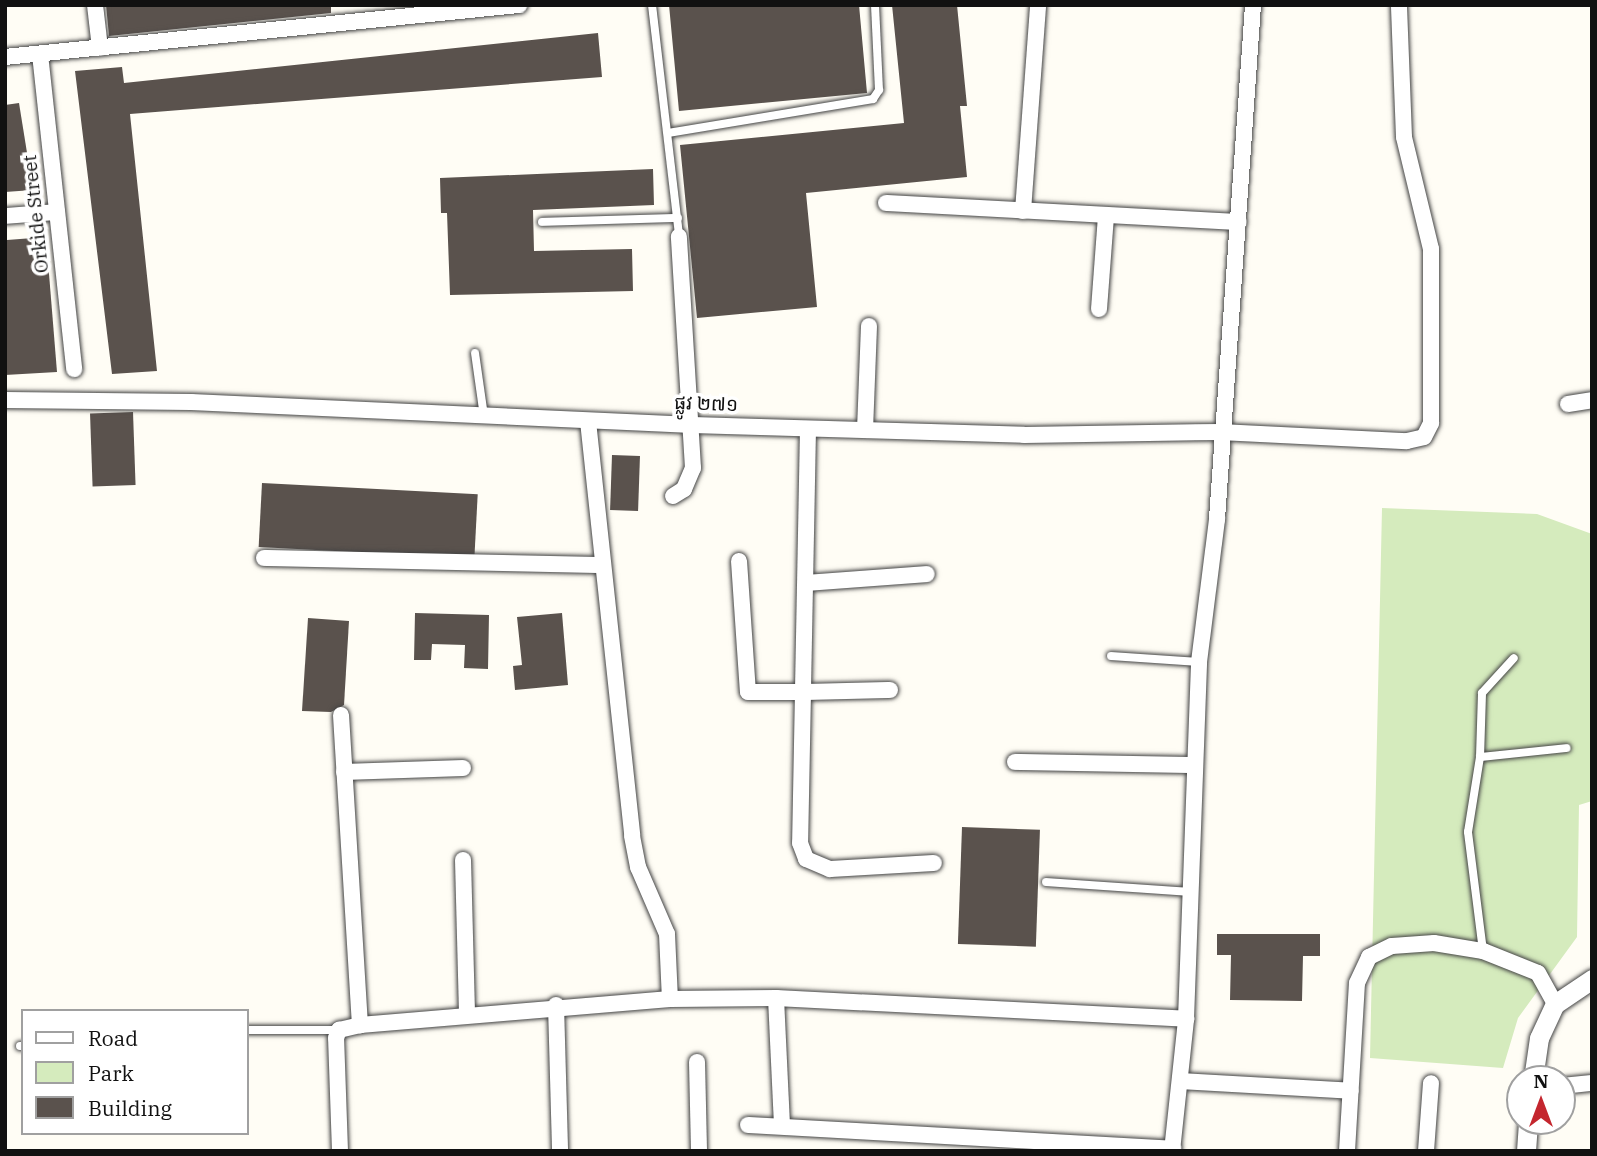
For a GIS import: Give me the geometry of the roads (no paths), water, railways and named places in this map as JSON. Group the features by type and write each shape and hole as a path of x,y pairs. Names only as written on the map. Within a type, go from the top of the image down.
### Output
{"street":[{"path":"95,5 100,48"},
{"path":"5,57 519,5"},
{"path":"1023,211 1038,5"},
{"path":"748,1125 1172,1150 1186,1019 1199,662 1217,519 1220,432 1253,5"},
{"name":"ផ្លូវ ២៧១","path":"5,400 191,402 808,429 1220,432 1407,441 1424,438 1430,423 1430,249 1404,137 1399,5"},
{"name":"Orkide Street","path":"40,54 74,369"},
{"path":"886,203 1238,222"},
{"path":"5,216 57,212"},
{"path":"1099,309 1106,215"},
{"path":"673,496 684,489 693,468 679,236"},
{"path":"865,430 869,326"},
{"path":"1568,404 1592,400"},
{"path":"588,421 601,565 632,836 641,876 667,934 670,999"},
{"path":"808,429 800,843 806,859 830,869 934,863"},
{"path":"264,558 601,565"},
{"path":"739,561 748,692 890,691"},
{"path":"807,583 927,574"},
{"path":"341,715 359,1024"},
{"path":"1015,762 1195,765"},
{"path":"344,772 463,768"},
{"path":"463,860 467,1014"},
{"path":"1347,1151 1357,983 1368,957 1392,946 1434,943 1483,951 1538,972 1555,1004"},
{"path":"1535,1065 1539,1038 1555,1004 1592,979"},
{"path":"776,998 782,1126"},
{"path":"340,1151 339,1030 359,1024 556,1005 670,999 776,998 1186,1019"},
{"path":"556,1005 560,1151"},
{"path":"697,1062 699,1151"},
{"path":"1180,1081 1351,1091"},
{"path":"1426,1151 1431,1083"}],"lane":[{"path":"652,5 679,236"},
{"path":"668,133 873,99 879,90 875,5"},
{"path":"542,222 678,218"},
{"path":"475,353 484,416"},
{"path":"1111,656 1199,662"},
{"path":"1483,951 1468,832 1480,757 1482,693 1514,658"},
{"path":"1480,757 1567,748"},
{"path":"1046,882 1191,892"},
{"path":"248,1030 339,1030"}]}
